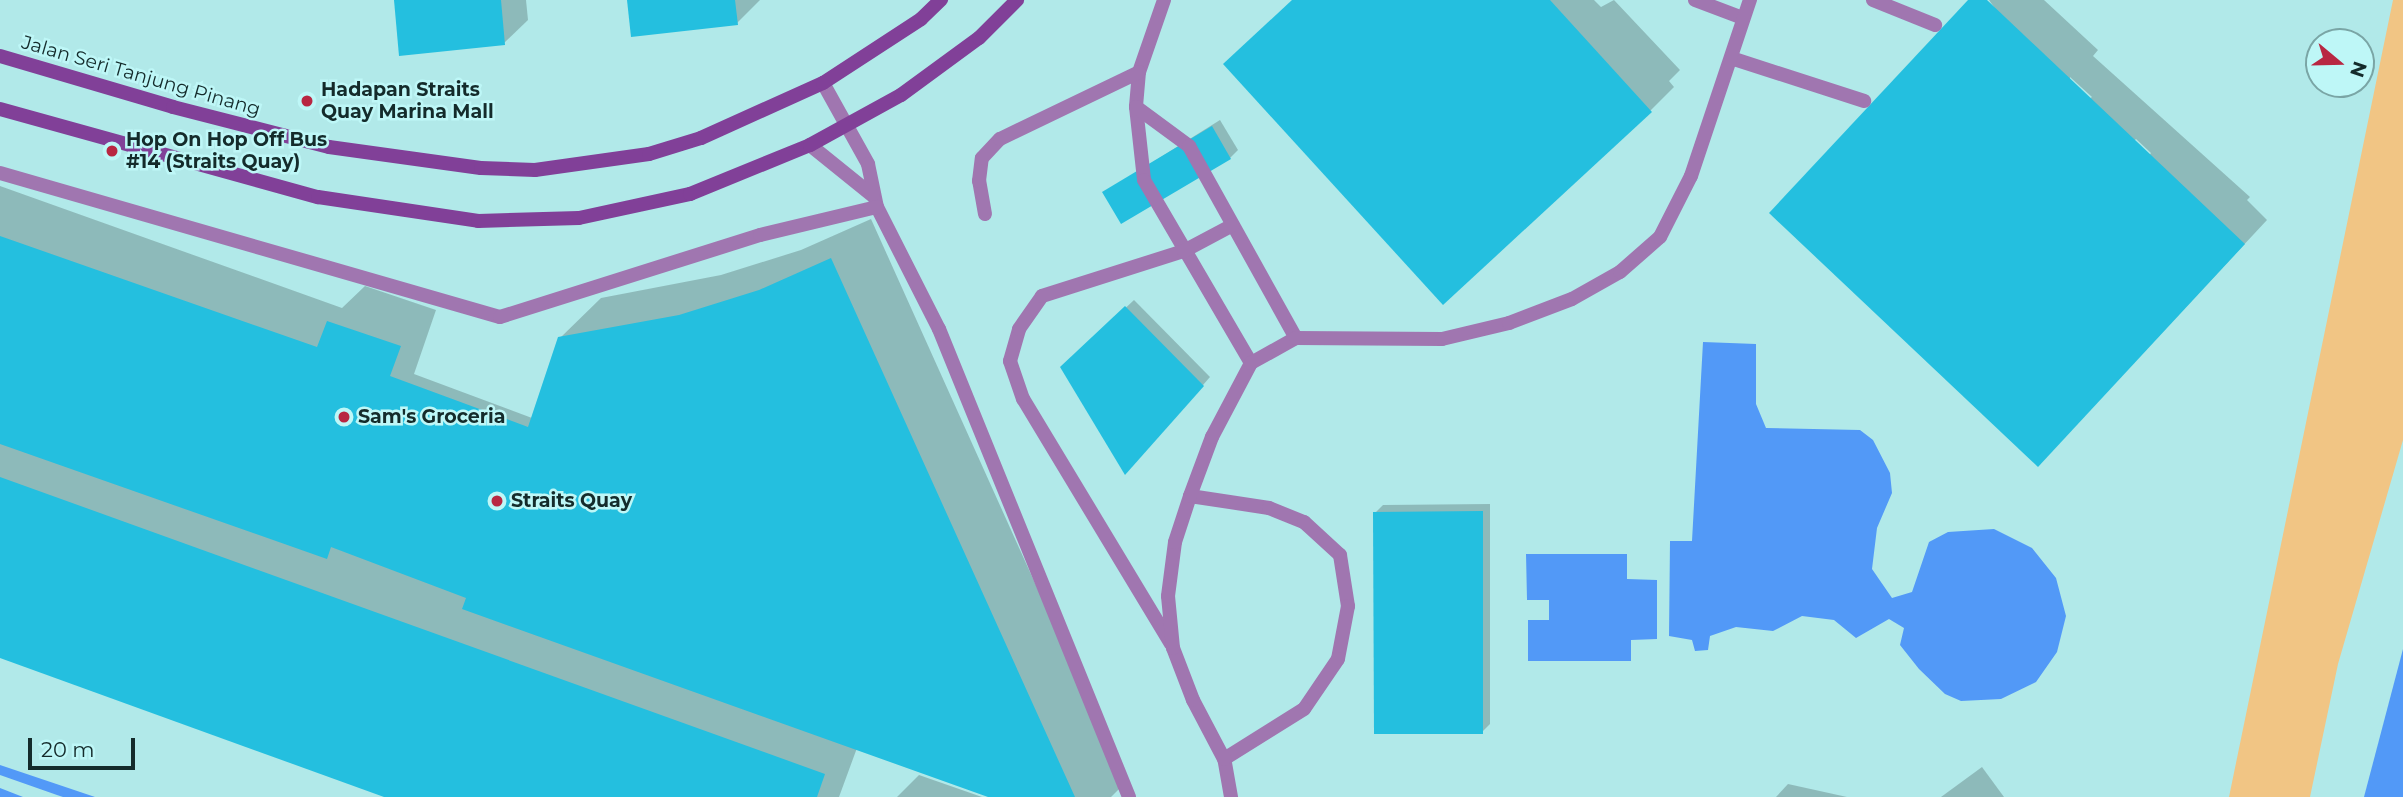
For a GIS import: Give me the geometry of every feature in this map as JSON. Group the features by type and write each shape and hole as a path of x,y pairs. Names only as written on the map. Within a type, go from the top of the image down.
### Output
{"main road":[{"name":"Jalan Seri Tanjung Pinang","path":"0,56 173,107 319,144 481,168 535,170 649,154 701,138 823,83 921,19 941,0"},
{"path":"0,109 318,197 478,221 579,218 640,207 690,194 810,145 901,95 979,38 1017,0"}],"lane":[{"path":"1164,0 1139,72 1136,107 1144,180 1251,363"},
{"path":"1695,0 1743,18"},
{"path":"1173,649 1168,596 1175,542 1212,437 1251,363 1296,338 1442,339 1509,323 1572,299 1620,272 1660,237 1685,188 1750,0"},
{"path":"1874,0 1935,25"},
{"path":"1731,58 1864,101"},
{"path":"985,214 979,181 982,158 1000,139 1139,72"},
{"path":"823,83 849,125 870,170 874,201 939,329 1129,797"},
{"path":"1136,107 1189,146 1296,338"},
{"path":"810,145 874,201"},
{"path":"0,173 500,317 874,201"},
{"path":"1231,797 1224,759 1193,700 1173,649 1023,399 1010,361 1019,329 1042,296 1184,251 1233,225"},
{"path":"1190,496 1269,508 1304,522 1340,555 1348,606 1338,659 1304,709 1224,759"}],"shaded area":[{"path":"2393,0 2403,0 2403,440 2338,664 2310,797 2229,797 2373,98 2375,98"}],"water":[{"path":"1703,342 1756,344 1756,404 1766,428 1860,430 1873,440 1890,473 1892,493 1877,528 1872,569 1892,598 1912,592 1929,542 1948,532 1994,529 2032,548 2056,578 2066,616 2057,652 2036,682 2001,699 1961,701 1945,694 1919,669 1900,645 1904,628 1889,619 1856,638 1834,620 1802,616 1773,631 1736,627 1710,636 1708,650 1695,651 1692,640 1669,636 1670,541 1692,541"},
{"path":"1526,554 1627,554 1627,579 1657,580 1657,639 1631,640 1631,661 1528,661 1528,620 1549,620 1549,600 1527,600"},
{"path":"2403,649 2403,797 2364,797"},
{"path":"0,765 95,797 0,797"}],"pier":[{"path":"0,775 63,797 23,797 0,788"}],"building":[{"path":"394,0 501,0 505,45 399,56"},
{"path":"627,0 735,0 738,25 631,37"},
{"path":"1292,0 1550,0 1652,112 1443,305 1223,64"},
{"path":"1968,0 1987,0 2245,244 2038,467 1769,213"},
{"path":"1212,126 1231,159 1121,224 1102,192"},
{"path":"0,236 317,347 327,321 401,346 390,376 528,427 558,337 679,315 759,290 831,258 1075,797 988,797 462,609 466,598 331,547 327,559 0,444"},
{"path":"1125,306 1204,386 1125,475 1060,367"},
{"path":"0,477 825,774 817,797 384,797 0,658"},
{"path":"1483,511 1483,734 1374,734 1373,512"}],"place":[{"name":"Hadapan Straits Quay Marina Mall","path":"307,101"},
{"name":"Hop On Hop Off Bus #14 (Straits Quay)","path":"112,151"},
{"name":"Sam's Groceria","path":"344,417"},
{"name":"Straits Quay","path":"497,501"}]}
